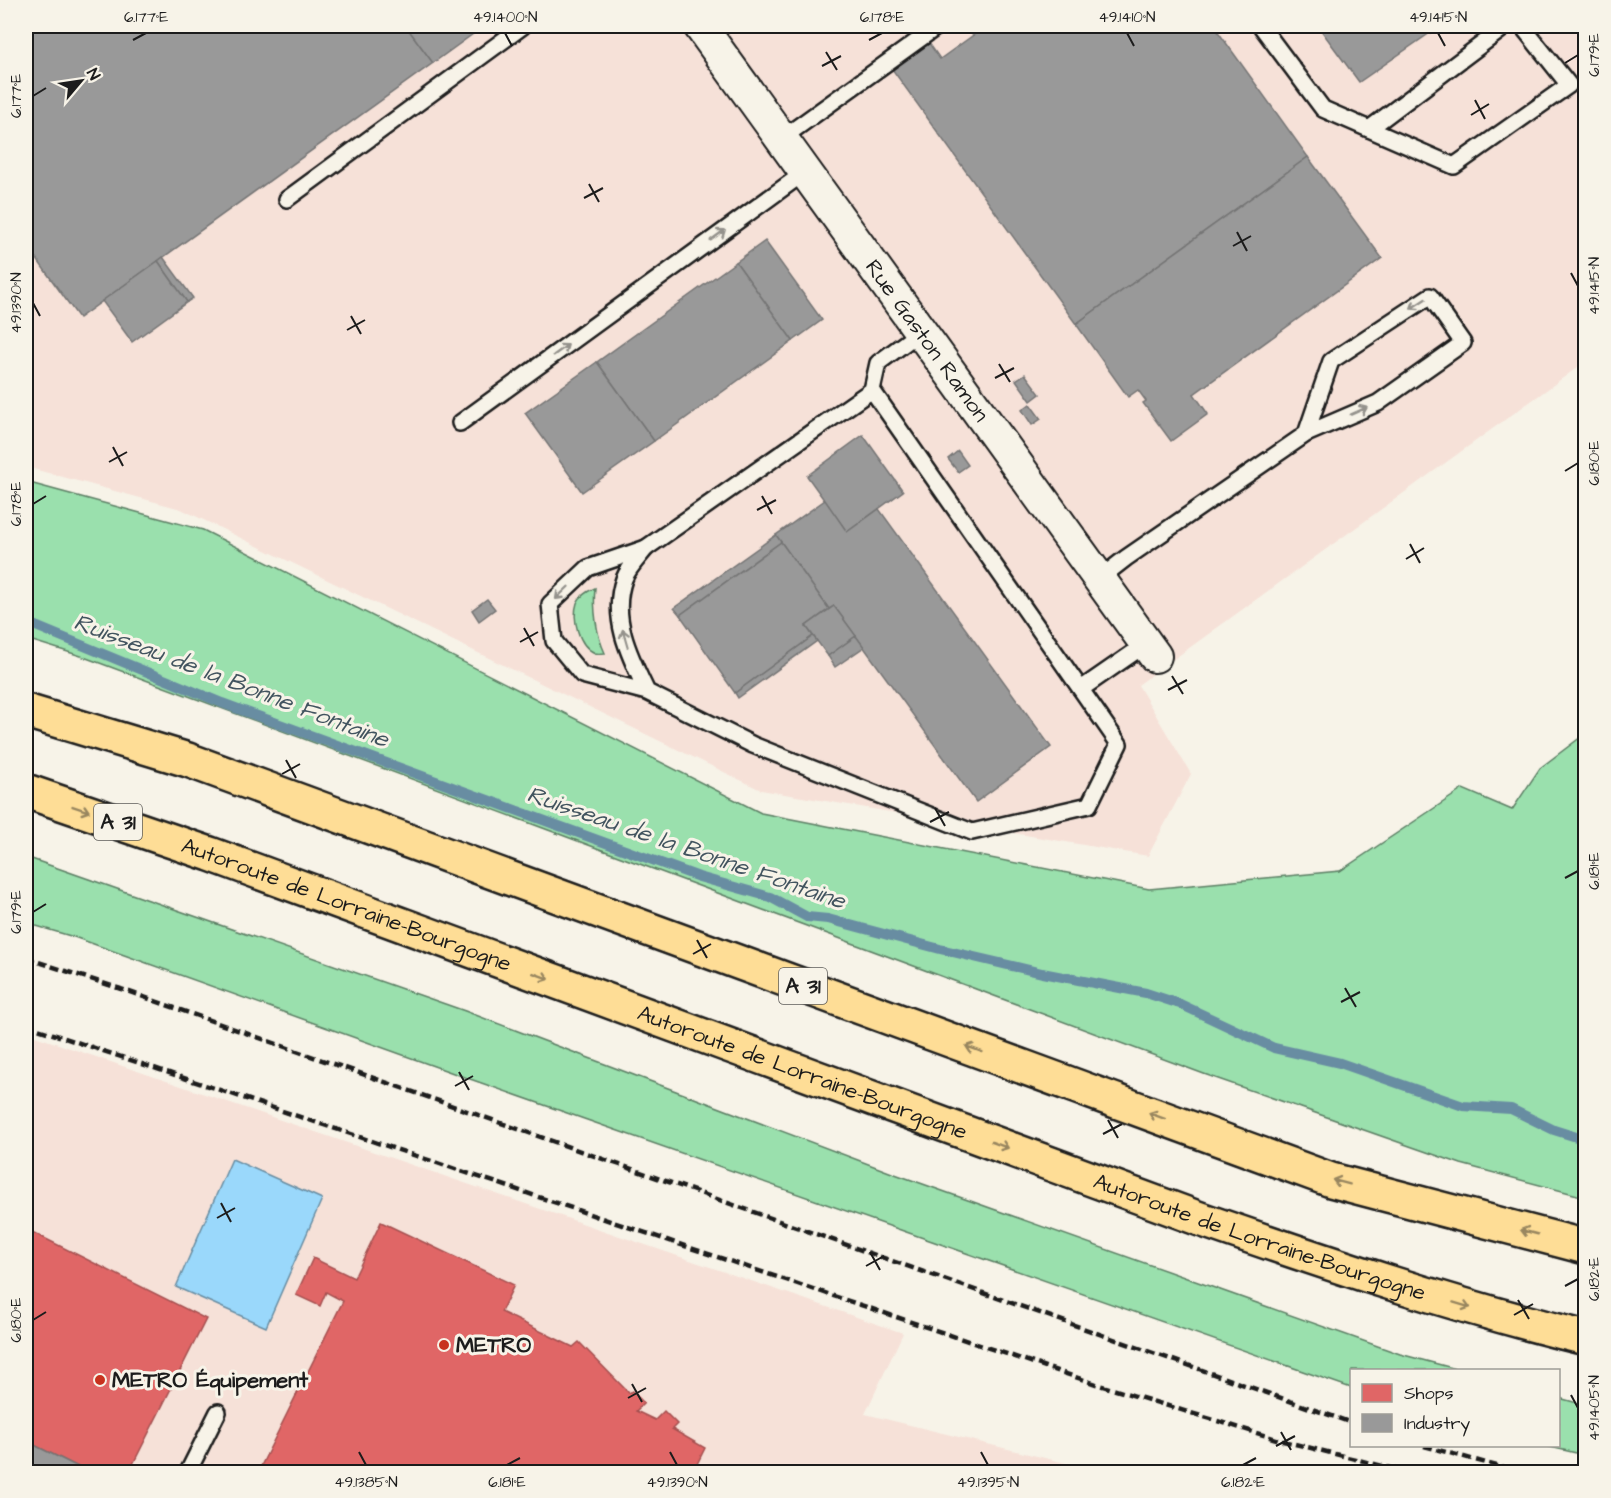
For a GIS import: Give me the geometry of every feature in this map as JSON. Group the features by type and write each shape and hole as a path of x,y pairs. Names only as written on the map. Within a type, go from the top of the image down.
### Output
{"highway":[{"name":"A 31","path":"26,711 188,760 1331,1180 1586,1248"},
{"name":"Autoroute de Lorraine-Bourgogne","path":"26,791 210,854 1200,1219 1377,1280 1509,1319 1586,1338"}],"street":[{"name":"Rue Gaston Ramon","path":"700,26 1150,650"}],"lane":[{"path":"286,199 524,26"},
{"path":"781,139 938,26"},
{"path":"1261,26 1323,110 1454,166 1569,85 1522,26"},
{"path":"1369,129 1506,26"},
{"path":"460,423 805,172"},
{"path":"1099,579 1306,434 1378,403 1463,343 1430,296 1331,361 1306,434"},
{"path":"872,390 1119,744 1089,805 972,832 753,744 647,692 582,675 554,641 550,604 588,568 646,548 872,390 878,363 921,332"},
{"path":"646,548 624,578 618,615 631,660 647,692"},
{"path":"1081,689 1150,650"},
{"path":"188,1473 218,1412"}],"shaded area":[{"path":"26,26 1585,26 1585,362 1138,685 1191,774 1148,856 761,790 181,509 26,467"},
{"path":"26,1033 903,1333 865,1414 1102,1472 26,1472"}],"green space":[{"path":"26,482 203,530 761,813 1149,889 1340,871 1463,789 1512,810 1540,768 1585,734 1585,1197 1461,1164 1204,1074 81,656 26,639"},
{"path":"595,588 596,621 605,653 596,653 584,644 576,624 578,600"},
{"path":"26,857 465,1011 892,1173 1400,1354 1456,1369 1350,1369 1350,1388 470,1079 74,937 26,923"},
{"path":"1560,1398 1585,1405 1585,1455 1550,1447 1560,1447"}],"water":[{"path":"232,1159 322,1199 266,1327 176,1287"}],"building: Shops":[{"name":"METRO","path":"381,1222 514,1285 501,1312 573,1347 579,1342 629,1393 632,1391 644,1403 636,1411 655,1420 664,1411 677,1424 672,1429 705,1448 693,1472 258,1472 343,1301 326,1292 320,1306 296,1295 313,1258 354,1278"},
{"name":"METRO Équipement","path":"26,1229 206,1319 129,1472 88,1472 26,1441"}],"building: Industry":[{"path":"26,26 406,26 433,63 79,318 26,244"},
{"path":"406,26 484,26 433,63"},
{"path":"986,26 1214,26 1308,157 1076,324 892,69 929,43 940,59"},
{"path":"1318,26 1440,26 1359,82"},
{"path":"1308,157 1382,258 1194,394 1208,414 1171,441 1143,403 1146,401 1138,390 1128,397 1076,324"},
{"path":"765,241 822,320 793,341 736,262"},
{"path":"163,257 193,298 187,302 158,261"},
{"path":"158,261 187,302 132,342 102,301"},
{"path":"736,262 793,341 654,441 597,362"},
{"path":"597,362 654,441 582,492 525,413"},
{"path":"1025,374 1040,394 1031,401 1016,380"},
{"path":"1030,404 1041,419 1032,425 1022,410"},
{"path":"863,435 903,491 847,532 807,476"},
{"path":"958,451 968,465 958,472 948,459"},
{"path":"825,500 847,532 879,509 1051,747 976,802 834,606 829,609 776,535"},
{"path":"776,535 781,542 680,615 674,608"},
{"path":"781,542 829,609 806,626 813,636 735,693 680,615"},
{"path":"487,599 495,609 479,621 472,610"},
{"path":"834,606 856,636 828,656 806,626"},
{"path":"813,636 817,641 738,698 735,693"},
{"path":"856,636 864,647 835,667 828,656"},
{"path":"26,1441 88,1472 26,1472"}],"waterway":[{"name":"Ruisseau de la Bonne Fontaine","path":"26,622 222,703 699,877 770,897 807,917 828,919 1042,973 1146,993 1180,1004 1274,1048 1340,1063 1463,1106 1511,1109 1554,1130 1586,1140"}],"railway":[{"path":"26,958 121,989 1350,1422"},
{"path":"26,1025 1096,1384 1283,1441 1407,1472"},
{"path":"1428,1447 1519,1472"}],"place":[{"name":"METRO","path":"444,1345"},
{"name":"METRO Équipement","path":"100,1380"}]}
